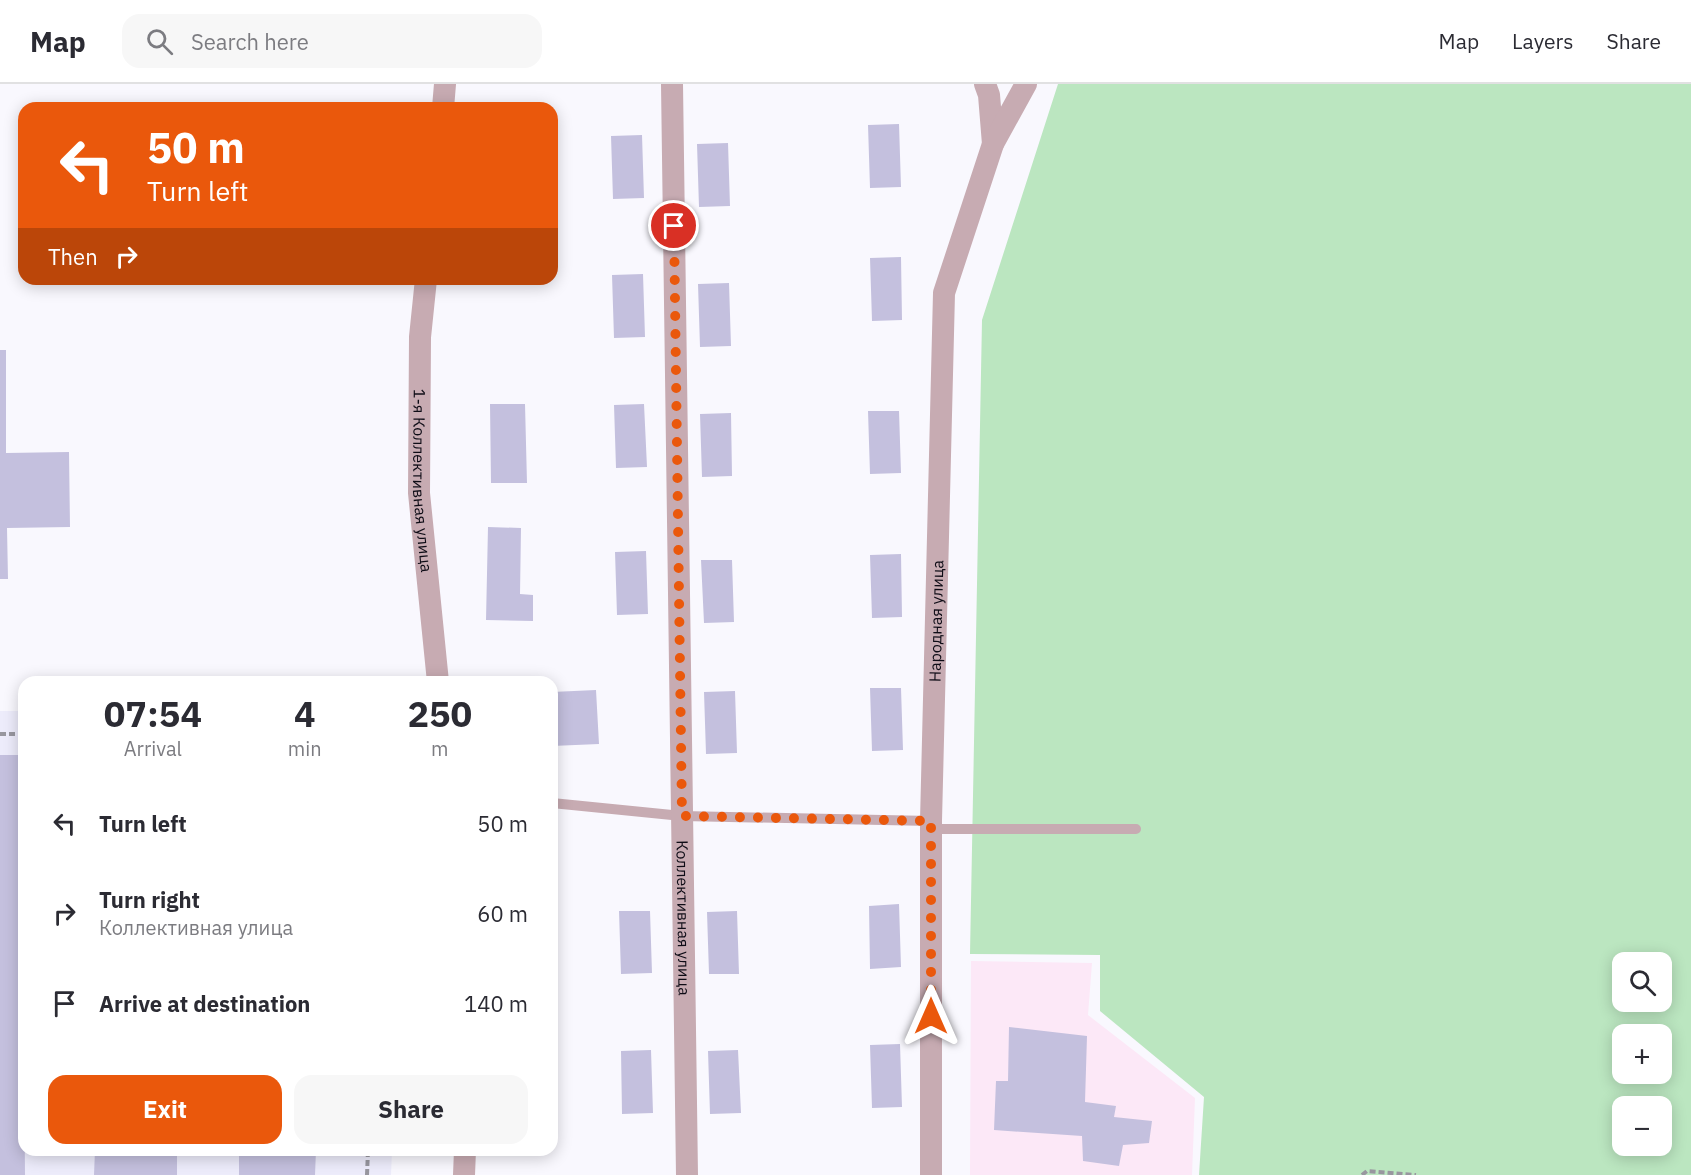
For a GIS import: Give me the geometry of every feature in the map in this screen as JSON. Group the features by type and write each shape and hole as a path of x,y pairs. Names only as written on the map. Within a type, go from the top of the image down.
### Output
{"street":[{"path":"444,102 445,84"},
{"name":"Коллективная улица","path":"672,84 687,1175"},
{"path":"985,84 989,95 993,144"},
{"name":"Народная улица","path":"931,1175 931,825 944,293 993,144 1026,84"},
{"name":"1-я Коллективная улица","path":"425,285 420,337 419,493 437,676"},
{"path":"464,1175 465,1156"}],"lane":[{"path":"558,804 682,816 931,825 1136,829"}],"path":[{"path":"0,734 18,734"},
{"path":"367,1175 368,1156"},
{"path":"1362,1175 1367,1171 1416,1175"}],"shaded area":[{"path":"0,711 18,711 18,1156 392,1156 391,1175 0,1175"},
{"path":"971,961 1092,963 1088,1015 1195,1098 1192,1175 970,1175"}],"green space":[{"path":"1058,84 1691,84 1691,1175 1199,1175 1204,1097 1100,1011 1100,955 970,954 982,320"}],"building":[{"path":"899,124 901,187 870,188 868,125"},
{"path":"642,135 644,198 613,199 611,136"},
{"path":"728,143 730,206 699,207 697,144"},
{"path":"901,257 902,320 872,321 870,258"},
{"path":"643,274 645,337 614,338 612,275"},
{"path":"729,283 731,346 700,347 698,284"},
{"path":"0,350 6,350 6,453 69,452 70,527 7,528 8,579 0,579"},
{"path":"490,404 525,404 527,483 491,483"},
{"path":"644,404 647,467 616,468 614,405"},
{"path":"868,411 899,411 901,473 870,474"},
{"path":"731,413 732,476 702,477 700,414"},
{"path":"488,527 521,528 520,594 533,595 533,621 486,620"},
{"path":"646,551 648,614 617,615 615,552"},
{"path":"901,554 902,617 872,618 870,555"},
{"path":"701,560 732,560 734,622 704,623"},
{"path":"870,688 901,688 903,750 872,751"},
{"path":"596,690 599,744 558,746 558,692"},
{"path":"735,691 737,753 706,754 704,692"},
{"path":"0,755 18,755 18,1156 25,1156 25,1175 0,1175"},
{"path":"899,904 901,967 870,969 869,906"},
{"path":"619,911 650,911 652,973 621,974"},
{"path":"737,911 739,974 709,974 707,912"},
{"path":"1009,1027 1087,1036 1085,1102 1116,1106 1114,1117 1152,1121 1149,1143 1123,1145 1119,1166 1083,1161 1082,1136 994,1130 996,1081 1008,1081"},
{"path":"900,1044 902,1107 872,1108 870,1045"},
{"path":"651,1050 653,1113 622,1114 621,1051"},
{"path":"738,1050 741,1113 710,1114 708,1051"},
{"path":"95,1156 177,1156 177,1175 94,1175"},
{"path":"239,1156 316,1156 315,1175 239,1175"}],"route":[{"path":"674,226 682,816 931,821 931,1016"}]}
